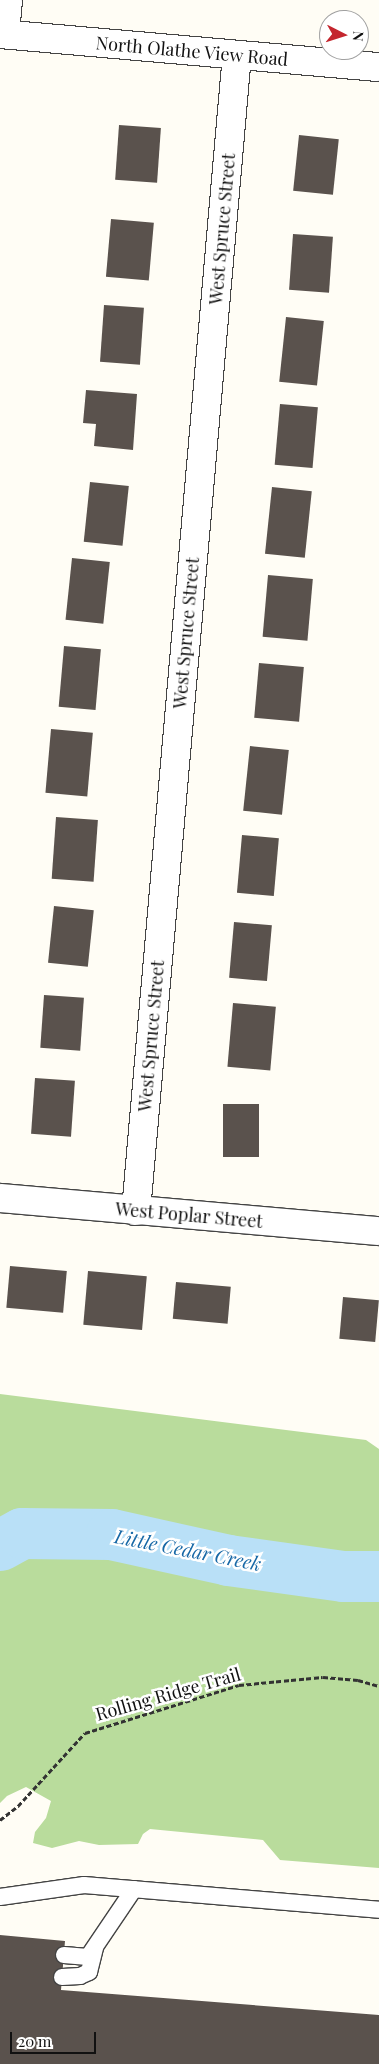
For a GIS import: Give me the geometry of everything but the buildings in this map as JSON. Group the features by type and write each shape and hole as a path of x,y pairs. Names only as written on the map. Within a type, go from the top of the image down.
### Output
{"street":[{"name":"North Olathe View Road","path":"8,0 2,34 379,68"},
{"name":"West Spruce Street","path":"136,1211 237,55"},
{"name":"West Poplar Street","path":"0,1198 379,1231"}],"lane":[{"path":"0,1897 84,1885 379,1910"},
{"path":"64,1955 88,1957 134,1889"},
{"path":"62,1977 80,1976 89,1972 96,1944"}],"path":[{"name":"Rolling Ridge Trail","path":"0,1820 18,1806 85,1733 239,1685 324,1677 358,1680 379,1686"}],"green space":[{"path":"0,1394 366,1440 379,1449 379,1868 280,1860 263,1840 150,1829 143,1834 138,1844 99,1845 79,1841 52,1848 33,1843 35,1832 46,1818 51,1801 26,1787 7,1796 0,1803"}],"waterway":[{"name":"Little Cedar Creek","path":"0,1545 22,1533 111,1534 228,1560 343,1576 379,1576"}]}
